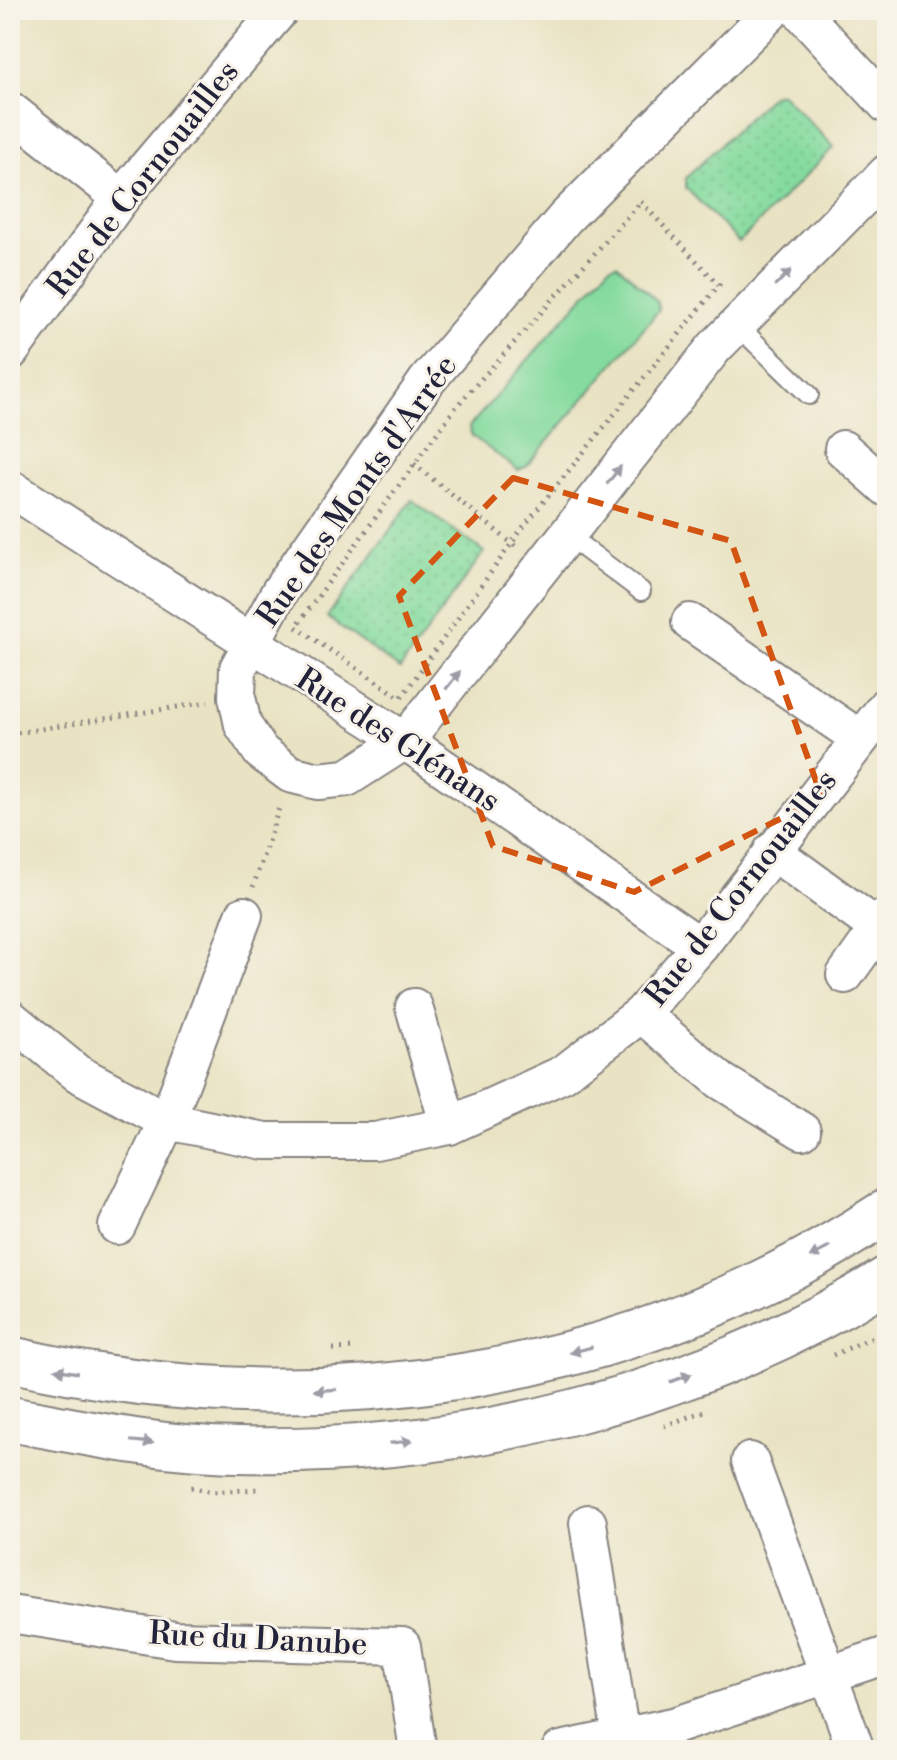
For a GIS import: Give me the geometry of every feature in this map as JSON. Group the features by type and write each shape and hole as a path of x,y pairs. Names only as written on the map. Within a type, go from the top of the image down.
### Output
{"main road":[{"path":"10,1359 162,1385 279,1393 400,1386 519,1367 626,1338 738,1295 846,1238 887,1211"},
{"path":"10,1419 136,1442 238,1450 370,1446 517,1428 634,1396 736,1358 887,1279"}],"street":[{"name":"Rue de Cornouailles","path":"10,352 121,198 280,10"},
{"name":"Rue des Monts d'Arrée","path":"290,774 261,752 243,725 237,697 238,668 280,591 426,382 565,218 773,10"},
{"path":"799,10 887,105"},
{"path":"10,110 121,198"},
{"path":"290,774 318,781 347,778 405,741 714,348 887,173"},
{"path":"843,449 887,488"},
{"name":"Rue des Glénans","path":"10,488 405,741 700,946"},
{"path":"690,622 859,738"},
{"name":"Rue de Cornouailles","path":"10,1018 77,1073 167,1121 265,1141 375,1141 449,1126 563,1074 641,1014 700,946 887,705"},
{"path":"772,851 883,922 845,975"},
{"path":"117,1226 167,1121 244,915"},
{"path":"414,1007 449,1126"},
{"path":"641,1014 721,1081 802,1131"},
{"path":"750,1461 856,1750"},
{"path":"588,1523 621,1738"},
{"name":"Rue du Danube","path":"10,1614 175,1640 402,1646 418,1750"},
{"path":"560,1750 691,1721 887,1655"}],"lane":[{"path":"737,325 809,395"},
{"path":"567,535 641,591"}],"path":[{"path":"641,202 719,285 512,543 401,698 296,627 414,465 456,407 641,202"},
{"path":"385,441 542,567"},
{"path":"10,734 237,697"},
{"path":"244,915 290,774"},
{"path":"332,1349 363,1348"}],"highlighted area":[{"path":"513,478 731,541 822,798 634,892 493,846 399,596"}],"green space":[{"path":"781,93 834,147 739,242 686,188 686,178 772,95"},
{"path":"617,264 657,301 659,310 526,467 518,470 472,436 469,427 610,266"},
{"path":"412,500 484,552 400,669 327,617"}]}
